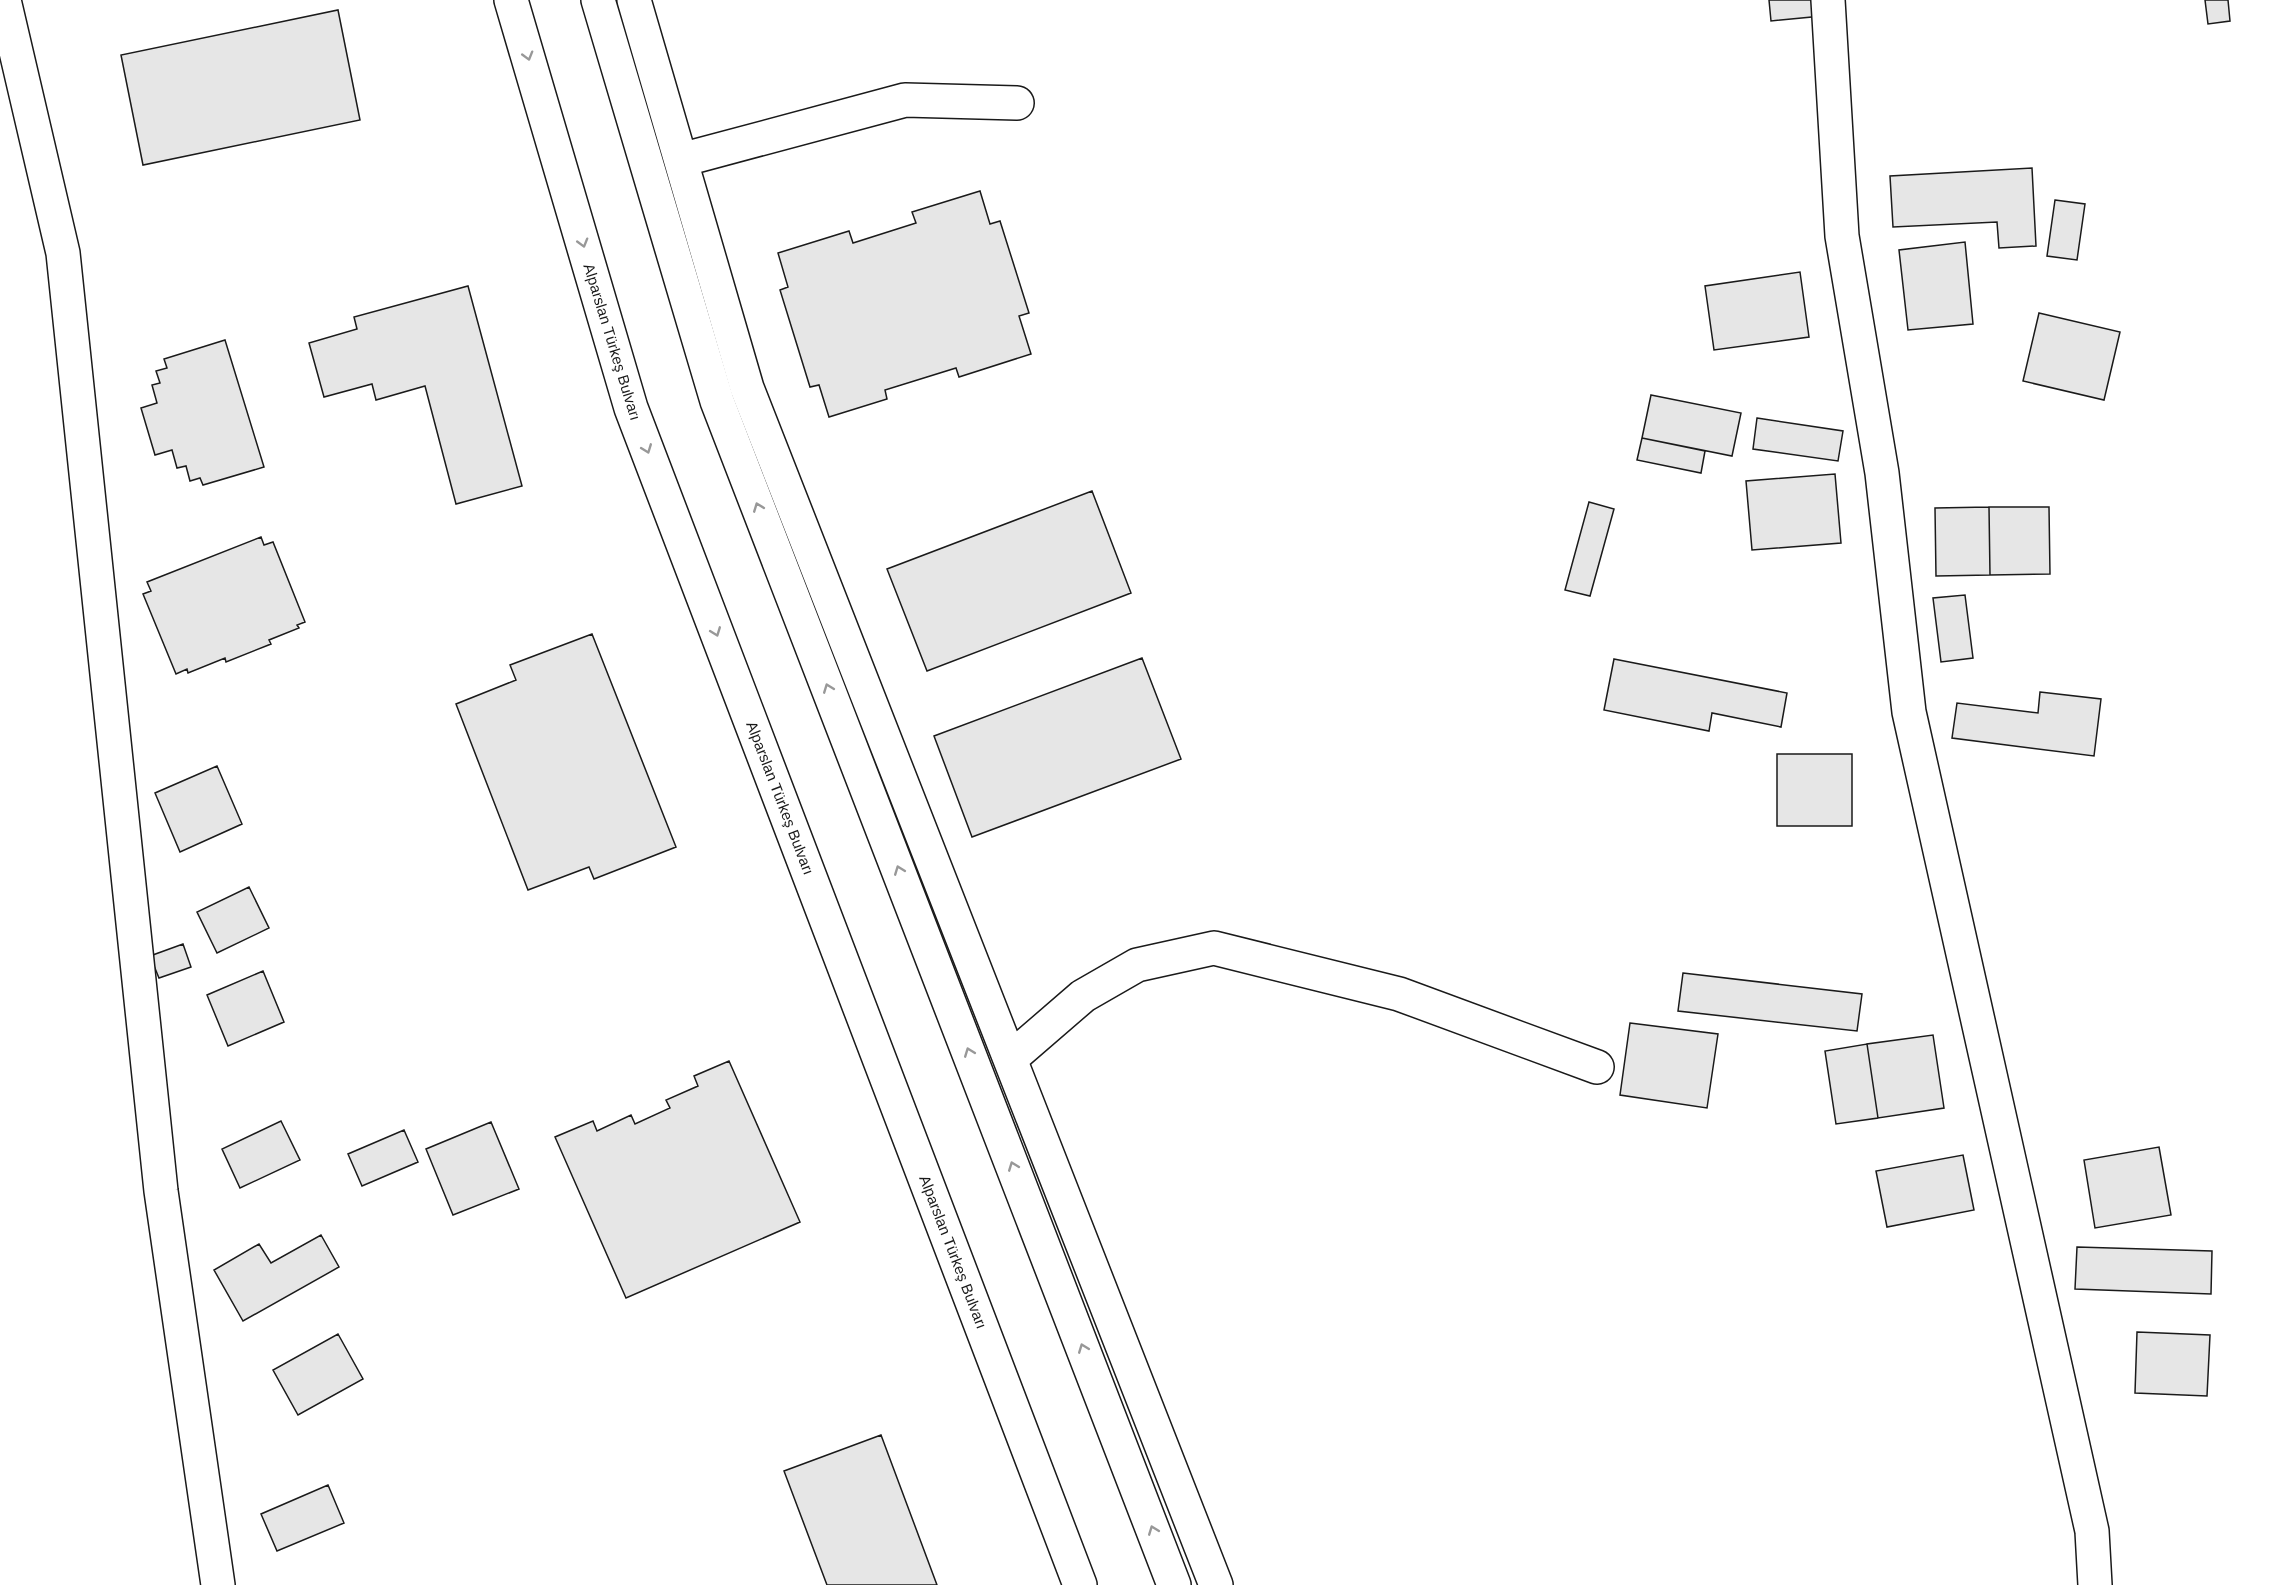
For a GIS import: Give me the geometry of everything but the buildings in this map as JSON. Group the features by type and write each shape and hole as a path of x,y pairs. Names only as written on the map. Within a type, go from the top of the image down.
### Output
{"street":[{"path":"4,0 63,253 161,1191 218,1585"},
{"name":"Alparslan Türkeş Bulvarı","path":"511,0 631,408 1080,1585"},
{"path":"598,0 717,400 1174,1585"},
{"path":"634,0 747,388 1216,1585"},
{"path":"1828,0 1842,236 1882,473 1909,712 2092,1531 2095,1585"},
{"path":"681,160 905,100 1017,103"},
{"path":"1010,1059 1083,996 1137,965 1214,948 1399,994 1597,1067"}]}
